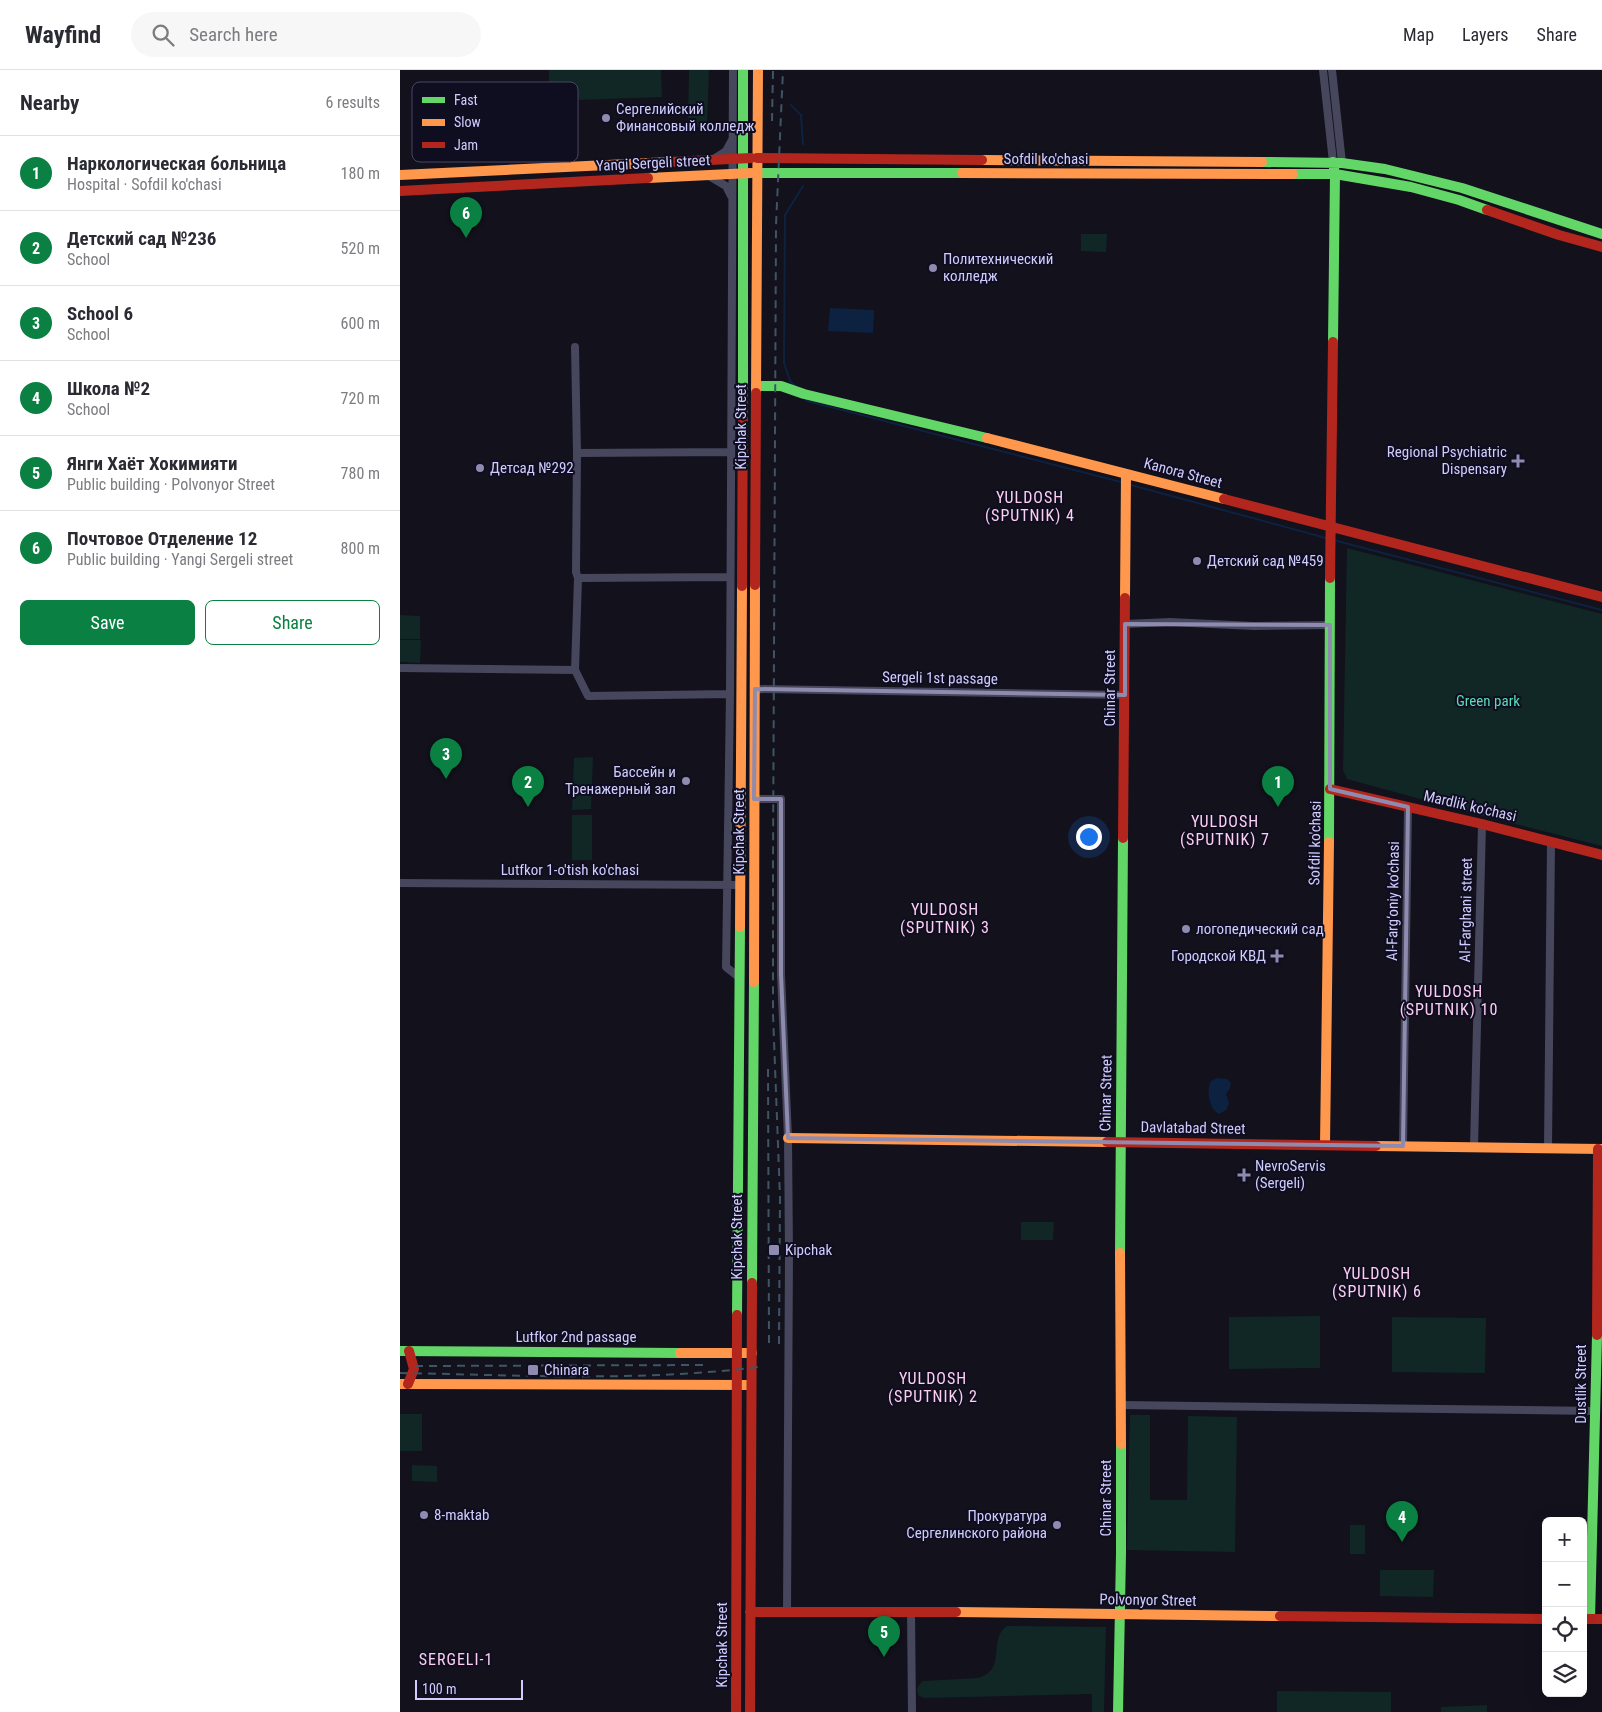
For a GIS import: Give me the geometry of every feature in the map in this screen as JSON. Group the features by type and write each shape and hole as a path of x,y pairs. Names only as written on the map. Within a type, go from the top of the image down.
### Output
{"street":[{"name":"Kipchak Street","path":"733,70 732,140 738,159"},
{"name":"Kipchak Street","path":"736,1712 743,452 738,159 744,70"},
{"name":"Kipchak Street","path":"750,1712 758,70"},
{"name":"Sofdil ko'chasi","path":"1323,70 1337,162"},
{"name":"Sofdil ko'chasi","path":"1326,1145 1330,788 1330,535 1335,174 1337,162 1332,70"},
{"path":"706,161 721,155 732,140"},
{"name":"Yangi Sergeli street","path":"400,175 757,158"},
{"name":"Sofdil ko'chasi","path":"757,158 1337,162"},
{"path":"793,158 793,173"},
{"path":"738,159 757,173"},
{"path":"1032,160 1032,174"},
{"path":"1337,162 1385,169 1454,186 1602,234"},
{"name":"Yangi Sergeli street","path":"400,191 757,173"},
{"name":"Sofdil ko'chasi","path":"757,173 1335,174"},
{"name":"Kipchak Street","path":"738,174 732,198 730,694 726,966 740,978"},
{"path":"1335,174 1382,181 1435,193 1602,248"},
{"path":"706,176 726,186 732,198"},
{"path":"575,347 577,452 576,572 578,578 575,670 588,696 730,694"},
{"path":"742,355 756,354"},
{"name":"Kanora Street","path":"756,386 781,386 801,393 1024,447 1126,480 1330,535 1602,597"},
{"path":"577,452 731,452"},
{"name":"Chinar Street","path":"1118,1712 1121,1405 1120,1142 1126,480"},
{"path":"578,578 730,577"},
{"path":"1125,624 1170,622 1246,626 1330,625"},
{"path":"400,668 575,670"},
{"name":"Sergeli 1st passage","path":"755,689 1125,695"},
{"path":"740,771 754,771"},
{"name":"Mardlik ko‘chasi","path":"1330,788 1602,855"},
{"path":"754,799 781,800 781,974 788,1138 786,1612"},
{"name":"Al-Farg‘oniy ko‘chasi","path":"1403,1146 1408,807"},
{"name":"Al-Farghani street","path":"1474,1147 1482,824"},
{"path":"1548,1148 1551,842"},
{"name":"Lutfkor 1-o'tish ko'chasi","path":"400,883 740,885"},
{"path":"740,978 753,978"},
{"name":"Davlatabad Street","path":"788,1138 1600,1149"},
{"name":"Dustlik Street","path":"1587,1619 1599,1446 1596,1411 1599,1325 1600,1149"},
{"path":"739,1207 752,1207"},
{"path":"404,1351 414,1369 404,1384"},
{"name":"Lutfkor 2nd passage","path":"404,1351 752,1353"},
{"path":"404,1384 752,1385"},
{"path":"1121,1405 1596,1411"},
{"path":"737,1594 750,1594"},
{"path":"912,1611 912,1712"},
{"name":"Polvonyor Street","path":"750,1612 912,1611 1542,1619"},
{"path":"1587,1619 1602,1619"}],"highlighted area":[{"path":"1125,624 1330,625 1330,789 1408,807 1403,1146 788,1138 781,974 781,799 754,799 755,689 1125,695"}],"green space":[{"path":"549,70 661,70 662,97 578,100 578,82 549,82"},
{"path":"689,70 709,70 707,126 688,129"},
{"path":"1081,234 1107,234 1106,252 1081,251"},
{"name":"Green park","path":"1347,548 1602,614 1602,846 1347,779 1343,770"},
{"path":"400,615 420,616 420,639 400,639"},
{"path":"400,640 421,640 420,663 400,662"},
{"path":"593,757 591,809 572,810 574,758"},
{"path":"572,815 592,815 592,860 572,860"},
{"path":"1021,1222 1054,1222 1053,1240 1021,1240"},
{"path":"1320,1316 1320,1368 1229,1369 1229,1317"},
{"path":"1392,1317 1486,1318 1485,1373 1392,1372"},
{"path":"400,1414 422,1414 422,1451 400,1451"},
{"path":"1130,1415 1150,1415 1150,1500 1187,1500 1188,1416 1237,1417 1235,1552 1127,1550"},
{"path":"412,1465 437,1466 437,1482 412,1481"},
{"path":"1350,1525 1365,1525 1365,1554 1350,1554"},
{"path":"1380,1570 1434,1570 1433,1597 1380,1596"},
{"path":"1007,1626 1106,1627 1104,1712 1092,1712 1092,1694 925,1698 919,1696 919,1684 923,1681 978,1678 987,1674 995,1661 998,1638"},
{"path":"1277,1691 1391,1692 1391,1712 1277,1712"},
{"path":"1487,1705 1487,1712 1441,1712 1441,1707"}],"water":[{"path":"830,308 874,310 873,333 828,331"},
{"path":"1217,1078 1227,1079 1231,1083 1226,1094 1229,1103 1226,1110 1219,1114 1211,1104 1209,1094 1211,1081"}],"waterway":[{"path":"791,105 801,115 803,144"},
{"path":"796,387 790,381 784,363 785,215 803,186"},
{"path":"805,398 807,401 1121,482"},
{"path":"1131,485 1326,538"},
{"path":"1333,540 1602,610"}],"railway":[{"path":"772,121 773,70"},
{"path":"779,1344 780,1197 773,1014 773,862 776,225 783,70"},
{"path":"768,1069 769,1344"},
{"path":"415,1366 705,1365"},
{"path":"400,1373 624,1376 714,1372 758,1367"}],"traffic: fast":[{"path":"743,70 743,388"},
{"path":"1262,162 1342,163 1385,169 1462,188 1602,234"},
{"path":"1333,162 1335,174 1333,342"},
{"path":"757,173 962,173"},
{"path":"1293,174 1335,174 1411,187 1487,210"},
{"path":"756,386 781,386 804,394 987,438"},
{"path":"1329,842 1330,578"},
{"path":"1120,1253 1123,838"},
{"path":"737,1315 740,927"},
{"path":"752,1283 754,982"},
{"path":"1590,1619 1597,1335"},
{"path":"400,1351 680,1353"},
{"path":"1118,1712 1121,1444"}],"traffic: slow":[{"path":"756,393 758,70"},
{"path":"982,160 1262,162"},
{"path":"400,175 670,162"},
{"path":"648,178 751,173"},
{"path":"962,173 1293,174"},
{"path":"987,438 1224,499"},
{"path":"1125,598 1126,474"},
{"path":"754,982 755,585"},
{"path":"740,927 742,586"},
{"path":"1325,1145 1329,842"},
{"path":"788,1138 1107,1142"},
{"path":"1376,1146 1602,1149"},
{"path":"1120,1253 1121,1444"},
{"path":"680,1353 752,1353"},
{"path":"400,1384 751,1385"},
{"path":"956,1612 1280,1616"}],"traffic: jam":[{"path":"670,162 751,158"},
{"path":"757,158 982,160"},
{"path":"400,191 648,178"},
{"path":"1487,210 1559,235 1602,247"},
{"path":"1330,578 1333,342"},
{"path":"742,586 743,388"},
{"path":"755,585 756,393"},
{"path":"1224,499 1602,597"},
{"path":"1123,838 1125,598"},
{"path":"1330,789 1482,824 1602,855"},
{"path":"1107,1142 1376,1146"},
{"path":"1597,1335 1598,1149"},
{"path":"750,1712 752,1283"},
{"path":"736,1712 737,1315"},
{"path":"408,1384 414,1369 409,1351"},
{"path":"750,1612 956,1612"},
{"path":"1280,1616 1542,1619"},
{"path":"1587,1619 1602,1619"}],"place":[{"name":"Сергелийский Финансовый колледж","path":"606,118"},
{"name":"Почтовое Отделение 12","path":"466,238"},
{"name":"Политехнический колледж","path":"933,268"},
{"name":"Regional Psychiatric Dispensary","path":"1518,461"},
{"name":"Детсад №292","path":"480,468"},
{"name":"Детский сад №459","path":"1197,561"},
{"name":"School 6","path":"446,779"},
{"name":"Бассейн и Тренажерный зал","path":"686,781"},
{"name":"Детский сад №236","path":"528,807"},
{"name":"Наркологическая больница","path":"1278,807"},
{"name":"логопедический сад","path":"1186,929"},
{"name":"Городской КВД","path":"1277,956"},
{"name":"NevroServis (Sergeli)","path":"1244,1175"},
{"name":"Kipchak","path":"774,1250"},
{"name":"Chinara","path":"533,1370"},
{"name":"8-maktab","path":"424,1515"},
{"name":"Прокуратура Сергелинского района","path":"1057,1525"},
{"name":"Школа №2","path":"1402,1542"},
{"name":"Янги Хаёт Хокимияти","path":"884,1657"}],"district":[{"name":"YULDOSH (SPUTNIK) 4","path":"1030,506"},
{"name":"YULDOSH (SPUTNIK) 7","path":"1225,830"},
{"name":"YULDOSH (SPUTNIK) 3","path":"945,918"},
{"name":"YULDOSH (SPUTNIK) 10","path":"1449,1000"},
{"name":"YULDOSH (SPUTNIK) 6","path":"1377,1282"},
{"name":"YULDOSH (SPUTNIK) 2","path":"933,1387"},
{"name":"SERGELI-1","path":"456,1659"}]}
